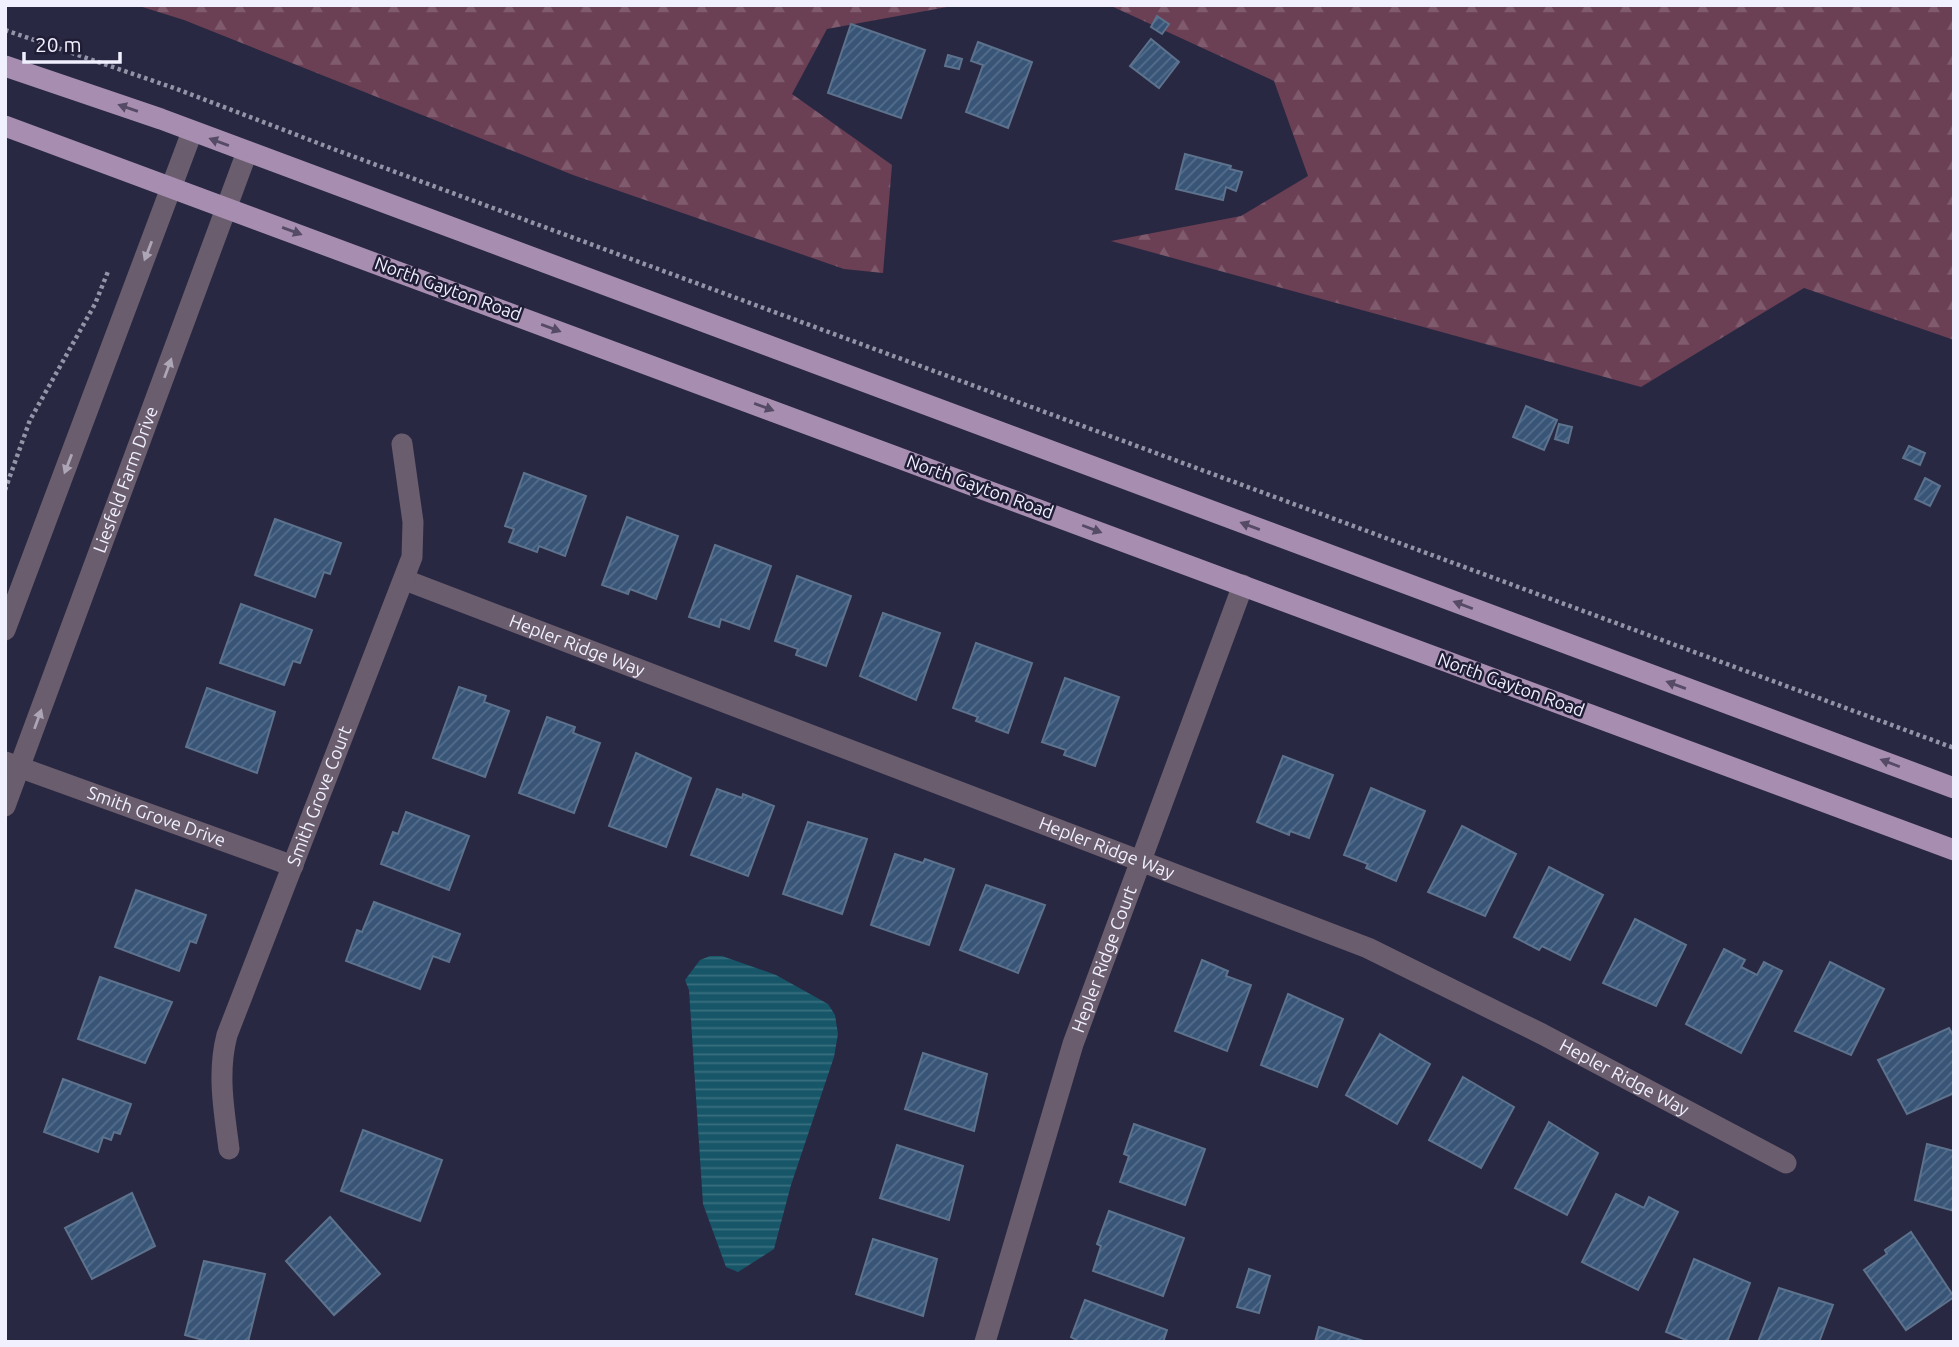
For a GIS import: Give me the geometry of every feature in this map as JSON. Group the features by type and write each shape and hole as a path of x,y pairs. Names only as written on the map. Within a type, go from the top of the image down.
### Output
{"main road":[{"path":"5,65 161,119 1954,788"},
{"name":"North Gayton Road","path":"5,126 1954,850"}],"street":[{"path":"5,630 192,132"},
{"name":"Liesfeld Farm Drive","path":"5,806 13,765 247,152"},
{"name":"Smith Grove Court","path":"229,1149 220,1080 222,1056 405,580 414,541 402,444"},
{"name":"Hepler Ridge Way","path":"405,580 1368,948 1542,1034 1786,1163"},
{"name":"Hepler Ridge Court","path":"985,1342 1073,1044 1243,585"},
{"name":"Smith Grove Drive","path":"13,765 293,866"}],"path":[{"path":"5,30 174,88 1954,748"},
{"path":"161,119 174,88"},
{"path":"5,490 30,420 95,304 113,257"}],"green space":[{"path":"136,5 958,5 827,29 792,94 892,165 883,273 844,269 573,175 184,20"},
{"path":"1109,5 1954,5 1954,340 1804,288 1641,387 1111,241 1241,216 1308,176 1274,81"}],"water":[{"path":"710,956 722,956 776,975 828,1004 835,1015 838,1034 834,1057 791,1185 774,1249 738,1272 726,1267 703,1204 689,990 685,980 700,960"}],"building":[{"path":"1157,16 1169,24 1162,34 1151,27"},
{"path":"851,24 925,50 901,118 828,93"},
{"path":"1151,39 1179,62 1159,88 1130,66"},
{"path":"978,42 1032,62 1008,128 966,112 983,65 971,61"},
{"path":"948,55 962,59 959,69 945,66"},
{"path":"1185,154 1231,166 1230,169 1242,172 1236,191 1226,187 1223,200 1176,189"},
{"path":"1526,406 1557,420 1544,450 1513,437"},
{"path":"1559,424 1572,427 1568,443 1555,439"},
{"path":"1909,446 1925,453 1920,465 1903,458"},
{"path":"524,473 586,496 565,556 539,546 537,552 509,542 514,529 505,526"},
{"path":"1925,478 1940,486 1930,506 1915,499"},
{"path":"627,517 678,536 656,599 630,589 628,594 602,585"},
{"path":"275,519 341,543 330,574 324,572 315,597 255,575"},
{"path":"715,545 771,566 749,629 721,619 719,627 689,617"},
{"path":"797,576 851,596 826,666 796,655 798,649 775,641"},
{"path":"241,604 312,630 300,663 293,661 284,685 220,663"},
{"path":"883,613 940,633 916,700 860,676"},
{"path":"976,643 1032,663 1008,733 976,721 978,717 953,708"},
{"path":"1065,678 1119,697 1095,766 1064,755 1066,750 1042,742"},
{"path":"459,687 486,696 484,702 509,711 485,777 433,758"},
{"path":"207,688 275,712 257,773 186,747"},
{"path":"547,717 575,727 573,733 600,743 574,813 519,793"},
{"path":"636,753 691,778 666,847 609,826"},
{"path":"1283,756 1333,775 1309,838 1290,831 1289,835 1257,822"},
{"path":"1371,788 1425,811 1396,881 1366,868 1368,864 1344,855"},
{"path":"717,789 742,798 743,794 774,806 748,876 691,855"},
{"path":"406,812 469,836 449,890 381,864 393,832 398,834"},
{"path":"808,822 867,839 842,914 783,894"},
{"path":"1462,826 1516,854 1485,916 1428,892"},
{"path":"895,854 923,863 925,859 954,869 929,945 871,925"},
{"path":"1549,867 1603,895 1570,960 1542,946 1539,950 1514,937"},
{"path":"986,885 1045,905 1018,973 960,950"},
{"path":"136,890 206,915 196,943 190,941 179,971 115,947"},
{"path":"374,902 460,934 449,962 433,956 420,989 346,961 357,930 362,932"},
{"path":"1635,919 1686,945 1656,1006 1603,983"},
{"path":"1724,949 1745,960 1741,967 1757,975 1764,962 1782,971 1741,1053 1686,1024"},
{"path":"1202,960 1228,971 1226,976 1251,985 1227,1051 1175,1031"},
{"path":"1830,962 1884,989 1851,1055 1795,1031"},
{"path":"100,977 172,1002 145,1063 78,1039"},
{"path":"1288,994 1343,1019 1317,1087 1261,1065"},
{"path":"1949,1028 1954,1037 1954,1093 1907,1114 1878,1060"},
{"path":"1380,1034 1430,1064 1397,1124 1346,1095"},
{"path":"923,1053 987,1074 974,1131 905,1109"},
{"path":"1463,1077 1514,1107 1481,1168 1429,1140"},
{"path":"63,1079 131,1104 120,1134 114,1132 111,1140 103,1137 98,1152 44,1132"},
{"path":"1549,1122 1598,1153 1567,1215 1515,1188"},
{"path":"1134,1124 1205,1149 1185,1205 1120,1182 1129,1156 1124,1154"},
{"path":"363,1130 442,1160 420,1221 341,1191"},
{"path":"1927,1144 1954,1151 1954,1211 1915,1200"},
{"path":"897,1145 963,1166 949,1220 880,1198"},
{"path":"132,1193 155,1246 92,1279 65,1228"},
{"path":"1616,1194 1644,1208 1649,1197 1678,1212 1638,1290 1582,1262"},
{"path":"1109,1211 1184,1238 1163,1296 1093,1271 1101,1246 1097,1244"},
{"path":"330,1217 380,1274 334,1315 286,1261"},
{"path":"1911,1232 1954,1297 1906,1330 1864,1270 1887,1254 1885,1250"},
{"path":"873,1239 937,1259 923,1316 856,1294"},
{"path":"1694,1259 1750,1283 1727,1342 1691,1342 1666,1332"},
{"path":"204,1261 265,1274 248,1342 210,1342 185,1335"},
{"path":"1249,1269 1270,1276 1259,1313 1237,1307"},
{"path":"1779,1288 1833,1305 1819,1342 1758,1342"},
{"path":"1085,1300 1167,1330 1163,1342 1080,1342 1071,1337"},
{"path":"1319,1327 1367,1342 1315,1342"}]}
